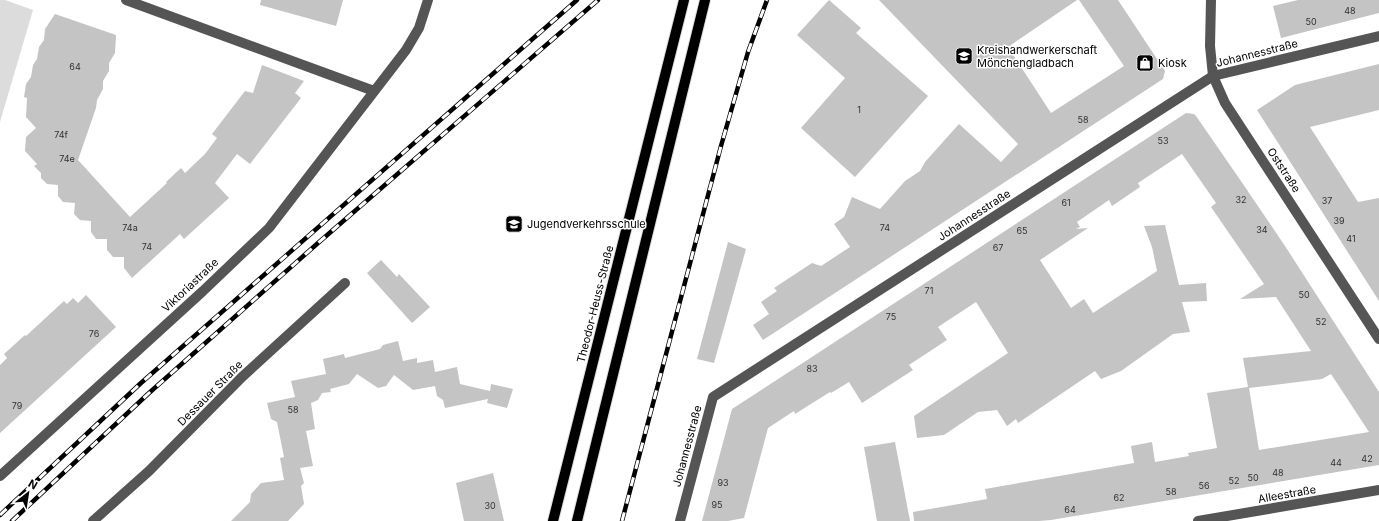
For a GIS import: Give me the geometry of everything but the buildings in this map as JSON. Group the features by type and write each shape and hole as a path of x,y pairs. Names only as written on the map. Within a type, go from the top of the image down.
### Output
{"main road":[{"name":"Theodor-Heuss-Straße","path":"553,521 684,0"},
{"path":"578,521 705,0"}],"street":[{"path":"126,0 374,91"},
{"name":"Viktoriastraße","path":"0,476 203,291 269,228 406,50 419,28 428,0"},
{"name":"Oststraße","path":"1211,0 1210,46 1213,76 1225,103 1379,339"},
{"name":"Johannesstraße","path":"680,521 713,397 1213,76 1379,36"},
{"name":"Dessauer Straße","path":"93,521 149,470 242,377 345,283"},
{"name":"Alleestraße","path":"1198,521 1379,490"}],"shaded area":[{"path":"0,0 5,0 33,10 0,122"}],"railway":[{"path":"0,515 141,383 577,0"},
{"path":"12,521 149,393 318,243 598,0"},
{"path":"622,521 721,146 748,52 767,0"}],"place":[{"name":"Kreishandwerkerschaft Mönchengladbach","path":"964,56"},
{"name":"Kiosk","path":"1145,63"},
{"name":"Jugendverkehrsschule","path":"514,224"}]}
